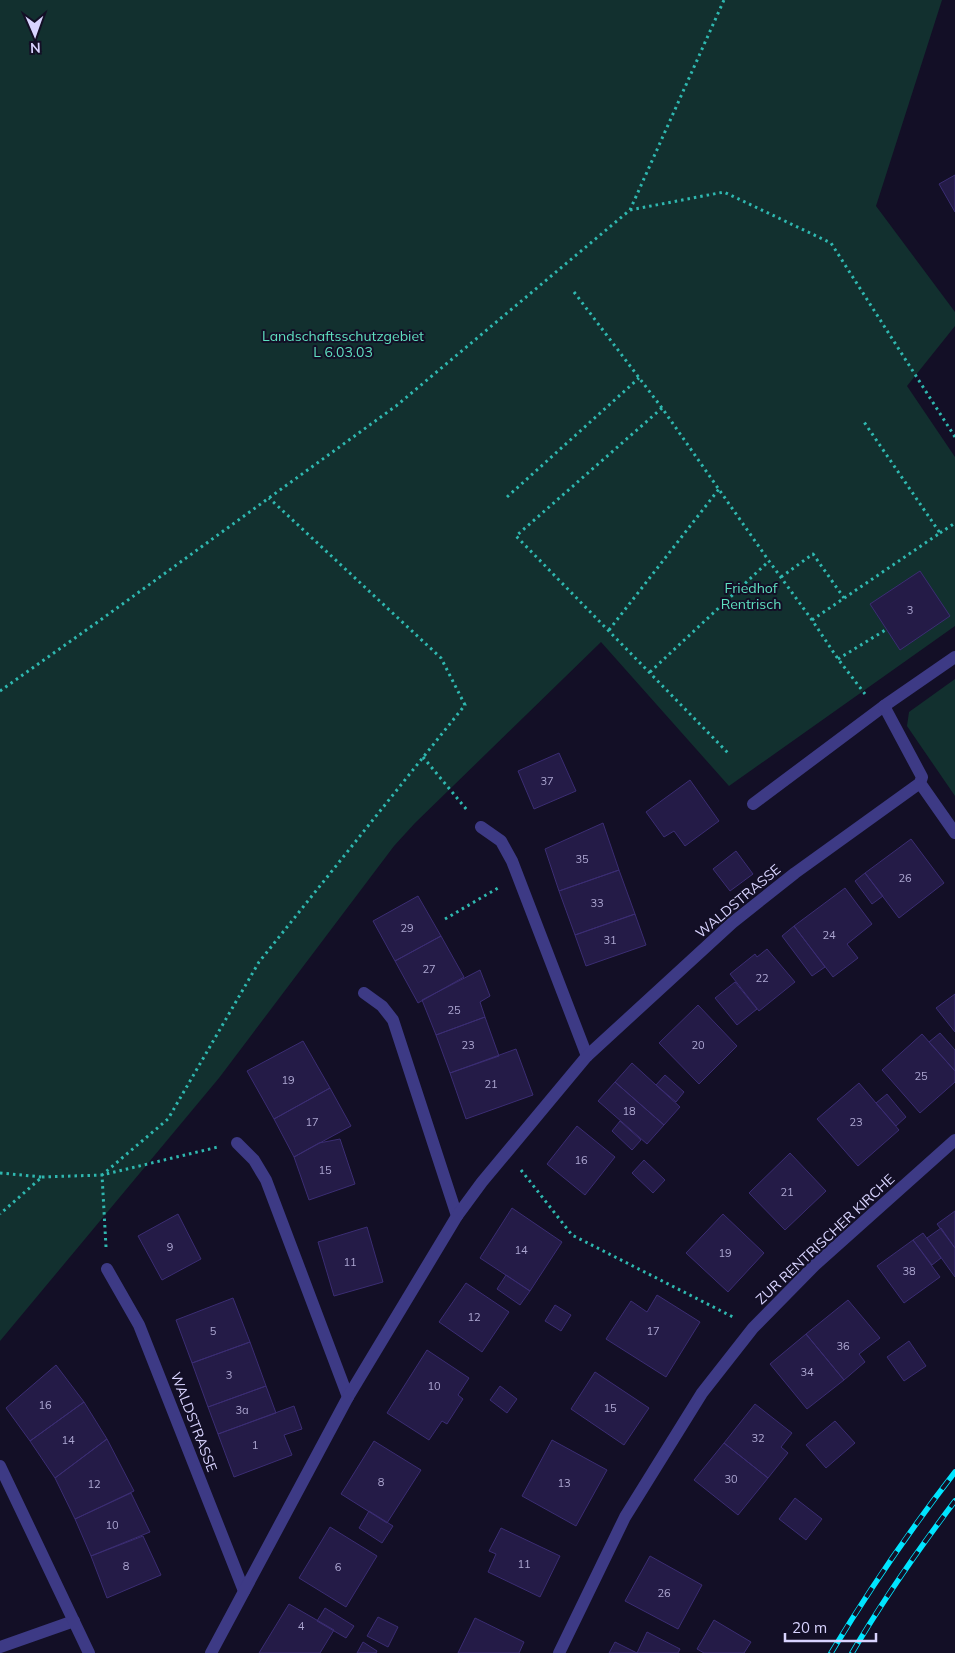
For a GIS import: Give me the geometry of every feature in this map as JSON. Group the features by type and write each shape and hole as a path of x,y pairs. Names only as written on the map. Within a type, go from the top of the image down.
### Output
{"street":[{"path":"754,804 881,708 955,657"},
{"path":"881,708 922,777 920,783 955,833"},
{"name":"WALDSTRASSE","path":"211,1653 348,1397 457,1216 507,1152 587,1056 732,923 795,873 920,783"},
{"path":"482,828 500,841 512,861 587,1056"},
{"path":"364,993 382,1006 393,1020 457,1216"},
{"name":"ZUR RENTRISCHER KIRCHE","path":"559,1653 625,1517 702,1393 753,1328 815,1265 955,1140"},
{"path":"237,1143 254,1160 266,1180 348,1397"},
{"name":"WALDSTRASSE","path":"107,1268 139,1325 244,1591"},
{"path":"0,1466 88,1653"},
{"path":"0,1647 74,1621"}],"path":[{"path":"0,691 396,406 630,210 724,0"},
{"path":"630,210 724,192 831,243 955,437"},
{"path":"574,292 662,408 838,659 881,708"},
{"path":"507,497 639,378"},
{"path":"662,408 516,536 730,755"},
{"path":"864,422 940,533"},
{"path":"609,630 718,488"},
{"path":"102,1175 168,1119 259,962 465,705 441,658 269,498"},
{"path":"812,620 955,523"},
{"path":"781,577 813,554 844,598"},
{"path":"650,672 769,561"},
{"path":"838,659 887,629"},
{"path":"423,757 482,828"},
{"path":"445,919 518,877"},
{"path":"0,1173 42,1178 102,1175 237,1143"},
{"path":"507,1152 572,1235 753,1328"},
{"path":"102,1175 107,1268"},
{"path":"0,1214 42,1178"}],"green space":[{"name":"Landschaftsschutzgebiet L 6.03.03","path":"0,0 942,0 876,206 955,312 955,326 907,386 955,457 955,626 729,786 601,642 415,823 394,846 219,1078 0,1341"},
{"path":"955,679 955,796 907,726 909,712"}],"building":[{"path":"955,175 955,212 939,184"},
{"path":"920,571 950,616 900,650 870,604"},
{"path":"559,753 576,791 534,809 518,771"},
{"path":"690,780 719,821 685,846 674,831 664,837 646,812"},
{"path":"603,823 619,870 559,891 545,849"},
{"path":"911,839 944,883 899,918 865,873"},
{"path":"736,851 753,874 730,891 713,869"},
{"path":"619,870 635,914 575,935 559,891"},
{"path":"865,873 883,896 872,904 855,881"},
{"path":"845,888 872,924 847,944 858,958 833,977 794,926"},
{"path":"418,896 441,936 395,961 373,921"},
{"path":"635,914 646,945 586,966 575,935"},
{"path":"794,926 825,967 812,976 782,936"},
{"path":"441,936 464,977 418,1003 395,961"},
{"path":"767,949 795,982 759,1011 730,974 755,954 757,957"},
{"path":"480,970 490,996 480,1002 485,1017 436,1035 422,1000"},
{"path":"735,982 757,1009 737,1025 715,998"},
{"path":"955,994 955,1032 936,1008"},
{"path":"698,1005 737,1046 699,1084 659,1043"},
{"path":"485,1017 499,1056 450,1073 436,1035"},
{"path":"940,1033 955,1050 955,1071 929,1042"},
{"path":"922,1034 955,1071 955,1082 920,1113 882,1070"},
{"path":"303,1041 330,1088 274,1119 247,1071"},
{"path":"516,1049 533,1095 466,1119 450,1073"},
{"path":"632,1063 680,1107 664,1125 615,1082"},
{"path":"665,1075 684,1092 676,1102 656,1085"},
{"path":"615,1082 664,1125 647,1144 598,1101"},
{"path":"859,1083 899,1130 858,1166 817,1119"},
{"path":"330,1088 351,1126 294,1157 274,1119"},
{"path":"887,1094 906,1117 896,1126 876,1103"},
{"path":"620,1121 641,1140 632,1150 612,1131"},
{"path":"577,1126 615,1157 585,1195 547,1164"},
{"path":"340,1139 355,1184 309,1200 294,1157 319,1143"},
{"path":"790,1153 826,1191 785,1230 749,1193"},
{"path":"644,1160 665,1180 653,1193 632,1173"},
{"path":"512,1208 562,1242 530,1291 480,1258"},
{"path":"955,1211 955,1248 937,1224"},
{"path":"178,1214 201,1259 162,1280 138,1236"},
{"path":"723,1214 764,1253 728,1292 686,1253"},
{"path":"367,1227 383,1282 334,1296 318,1242"},
{"path":"941,1228 955,1248 955,1277 927,1238"},
{"path":"923,1233 941,1258 932,1265 913,1240"},
{"path":"913,1240 940,1277 904,1303 877,1266"},
{"path":"506,1275 530,1291 520,1305 497,1289"},
{"path":"466,1283 509,1312 482,1352 439,1322"},
{"path":"657,1295 700,1322 666,1377 606,1339 631,1301 647,1312"},
{"path":"233,1298 250,1342 192,1363 176,1320"},
{"path":"848,1300 880,1338 859,1354 865,1362 844,1380 806,1334"},
{"path":"555,1305 571,1315 561,1331 545,1321"},
{"path":"806,1334 844,1380 807,1409 770,1364"},
{"path":"909,1341 926,1366 904,1381 887,1357"},
{"path":"250,1342 266,1386 208,1407 192,1363"},
{"path":"427,1350 469,1378 458,1395 463,1399 447,1424 442,1421 429,1440 387,1413"},
{"path":"56,1365 84,1402 30,1441 6,1408"},
{"path":"595,1372 649,1408 624,1445 571,1409"},
{"path":"266,1386 276,1413 218,1434 208,1407"},
{"path":"500,1386 517,1399 507,1413 490,1400"},
{"path":"84,1402 107,1439 55,1478 30,1441"},
{"path":"755,1404 792,1433 781,1447 788,1453 768,1478 724,1443"},
{"path":"294,1406 302,1429 284,1435 292,1455 234,1477 218,1434"},
{"path":"835,1421 855,1443 826,1468 806,1445"},
{"path":"107,1439 134,1491 75,1519 55,1478"},
{"path":"552,1440 607,1470 576,1526 522,1496"},
{"path":"374,1441 421,1470 387,1523 341,1494"},
{"path":"724,1443 768,1478 738,1515 694,1480"},
{"path":"131,1493 150,1532 91,1556 75,1519"},
{"path":"795,1498 822,1519 806,1540 779,1519"},
{"path":"369,1511 393,1526 382,1543 359,1528"},
{"path":"330,1527 377,1556 346,1607 299,1578"},
{"path":"501,1528 560,1556 540,1597 488,1572 496,1554 489,1551"},
{"path":"143,1536 161,1575 107,1598 91,1556"},
{"path":"650,1556 702,1585 678,1629 625,1601"},
{"path":"289,1604 334,1630 320,1653 259,1653"},
{"path":"325,1608 354,1626 346,1638 317,1621"},
{"path":"378,1617 398,1627 388,1647 367,1636"},
{"path":"475,1618 524,1642 519,1653 458,1653"},
{"path":"714,1620 751,1642 744,1653 704,1653 697,1649"},
{"path":"647,1632 680,1649 678,1653 637,1653"},
{"path":"363,1642 377,1651 376,1653 357,1653"},
{"path":"615,1642 637,1653 609,1653"}],"railway":[{"path":"831,1653 890,1561 955,1472"},
{"path":"852,1653 901,1575 955,1501"}],"park label":[{"name":"Friedhof Rentrisch","path":"751,596"}]}
